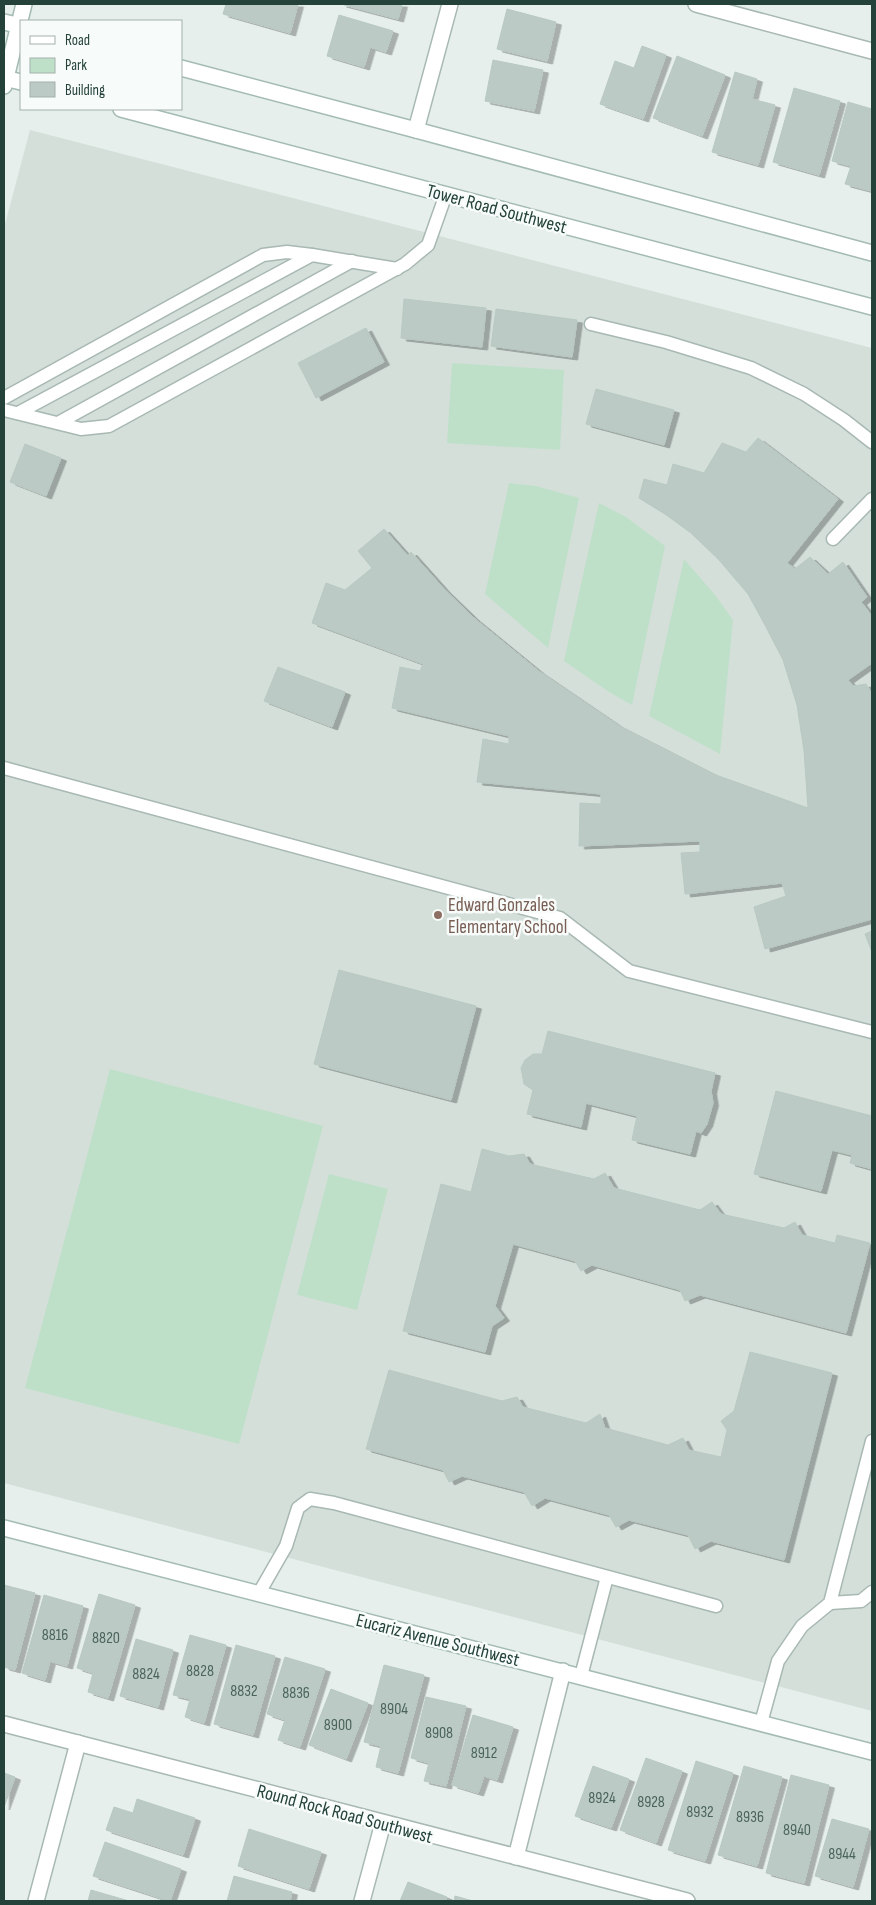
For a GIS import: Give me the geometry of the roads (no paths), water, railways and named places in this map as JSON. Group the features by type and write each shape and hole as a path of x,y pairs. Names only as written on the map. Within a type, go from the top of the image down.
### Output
{"street":[{"path":"20,82 4,81 14,24 24,4"},
{"path":"416,130 450,4"},
{"path":"696,4 742,10 872,51"},
{"path":"182,68 872,253"},
{"name":"Tower Road Southwest","path":"125,110 872,307"},
{"name":"Eucariz Avenue Southwest","path":"4,1528 872,1752"},
{"path":"516,1857 563,1671"},
{"name":"Round Rock Road Southwest","path":"4,1724 686,1901"},
{"path":"36,1901 78,1743"},
{"path":"362,1901 383,1823"}],"lane":[{"path":"4,410 81,429 109,426 397,269 428,245 446,194"},
{"path":"4,398 263,256 287,252 312,254 397,269"},
{"path":"18,413 312,254"},
{"path":"58,423 352,261"},
{"path":"591,324 666,342 751,368 804,394 844,420 872,442"},
{"path":"833,539 872,499"},
{"path":"4,768 560,918 629,971 872,1032"},
{"path":"830,1603 872,1441"},
{"path":"259,1593 286,1546 298,1508 310,1499 343,1505 716,1606"},
{"path":"581,1676 607,1577"},
{"path":"761,1723 778,1660 802,1626 830,1603 862,1601 872,1592"}],"place":[{"name":"Edward Gonzales Elementary School","path":"438,915"}]}
